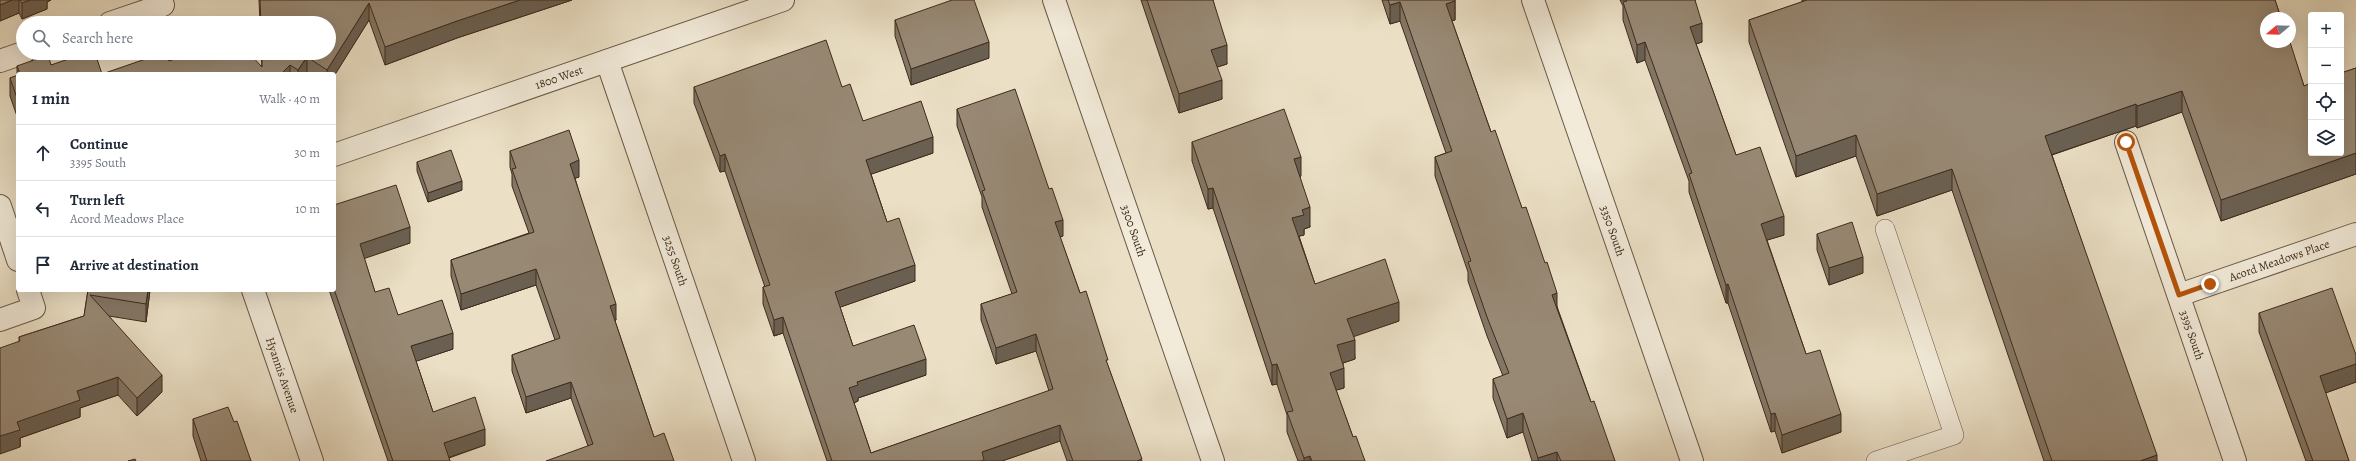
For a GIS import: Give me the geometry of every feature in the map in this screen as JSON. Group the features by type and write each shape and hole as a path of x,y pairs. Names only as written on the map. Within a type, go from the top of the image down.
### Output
{"street":[{"name":"1800 West","path":"336,154 783,0"},
{"name":"3300 South","path":"1054,0 1213,461"},
{"name":"3350 South","path":"1533,0 1692,461"},
{"path":"130,16 162,5"},
{"path":"0,61 16,55"},
{"name":"3255 South","path":"607,61 744,461"},
{"name":"3395 South","path":"2126,142 2235,461"},
{"path":"0,206 16,254"},
{"name":"Acord Meadows Place","path":"2179,295 2356,234"},
{"name":"Hyannis Avenue","path":"254,292 312,461"},
{"path":"0,320 31,299"}],"lane":[{"path":"1876,461 1954,435 1885,229"}],"building":[{"path":"0,0 12,0 0,5"},
{"path":"20,0 30,0 22,3"},
{"path":"260,0 520,0 385,47 369,3 336,56 336,16 261,16"},
{"path":"952,0 974,0 989,42 911,69 895,20"},
{"path":"1147,0 1213,0 1227,45 1211,50 1222,80 1179,94"},
{"path":"1388,0 1455,0 1446,4 1491,132 1495,130 1522,208 1526,207 1545,263 1547,262 1557,293 1552,295 1591,402 1594,401 1615,461 1561,461 1557,452 1538,458 1523,413 1507,419 1493,379 1509,373 1487,317 1468,262 1471,261 1435,157 1452,151 1400,2 1390,5"},
{"path":"1626,0 1695,0 1702,23 1690,27 1736,155 1760,147 1784,216 1761,224 1806,354 1820,350 1841,414 1782,435 1775,413 1771,414 1728,284 1726,285 1689,174 1692,173 1645,42 1637,45 1623,2 1627,1"},
{"path":"1807,0 2275,0 2279,12 2260,12 2260,48 2292,48 2304,86 2308,84 2308,156 2344,156 2344,72 2356,68 2356,153 2221,200 2182,91 2137,106 2136,104 2045,136 2157,455 2140,461 2052,461 1952,169 1877,194 1856,135 1796,156 1749,20"},
{"path":"826,40 842,87 850,84 863,121 921,101 933,137 866,160 887,222 899,218 915,265 835,292 853,346 914,325 926,359 857,382 858,385 849,388 871,453 1053,389 1036,334 996,348 981,304 1017,292 982,191 985,190 957,109 1015,89 1049,189 1052,188 1063,220 1055,222 1080,293 1086,291 1108,360 1106,360 1142,459 1137,461 1073,461 1060,425 982,452 984,460 980,461 832,461 783,317 774,320 763,287 770,285 725,154 720,156 694,87"},
{"path":"34,60 50,60 51,65 66,60 97,60 101,72 19,72 17,66"},
{"path":"143,60 256,60 262,67 262,60 305,60 298,70 290,65 283,72 108,72"},
{"path":"312,60 333,60 327,70"},
{"path":"16,76 16,95 10,78"},
{"path":"1284,109 1301,157 1294,159 1310,207 1302,210 1304,215 1292,218 1315,284 1385,259 1399,302 1347,319 1355,340 1337,345 1344,368 1330,373 1353,437 1356,436 1365,461 1312,461 1310,456 1304,458 1287,412 1293,411 1277,364 1272,365 1213,188 1208,189 1192,142"},
{"path":"569,130 579,160 570,164 616,304 610,306 654,437 664,433 674,461 546,461 593,444 571,382 526,397 512,355 560,338 536,269 461,294 451,260 534,232 512,169 516,168 510,151"},
{"path":"451,150 462,181 428,193 417,162"},
{"path":"396,185 410,227 360,244 375,292 389,288 398,315 442,300 453,333 411,346 433,412 475,397 485,429 444,443 450,461 393,461 335,292 336,204"},
{"path":"1852,222 1863,257 1829,268 1817,234"},
{"path":"2332,288 2356,355 2356,364 2320,376 2349,461 2313,461 2259,313"},
{"path":"88,292 148,292 146,304 90,295 162,375 137,398 118,377 77,391 80,400 17,422 20,430 0,436 0,348 20,341 19,337 84,316"},
{"path":"228,407 234,422 237,421 251,461 207,461 193,419"}],"route":[{"path":"2126,142 2179,295 2210,284"}]}
